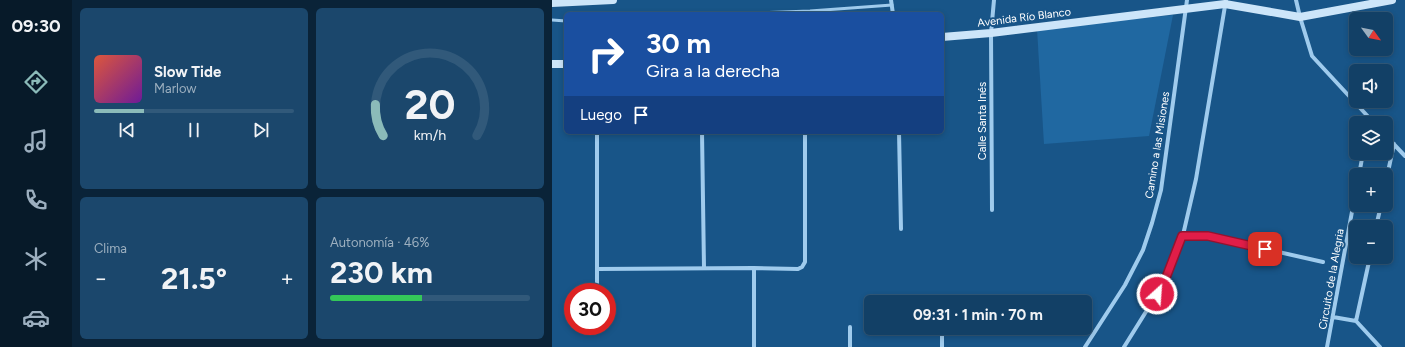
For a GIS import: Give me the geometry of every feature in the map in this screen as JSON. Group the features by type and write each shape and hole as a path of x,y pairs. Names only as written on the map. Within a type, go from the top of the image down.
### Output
{"street":[{"path":"552,3 613,0"},
{"path":"891,0 893,12"},
{"name":"Calle Santa Inés","path":"992,210 991,33 994,0"},
{"path":"1296,0 1312,56 1365,116"},
{"name":"Avenida Río Blanco","path":"944,37 991,33 1186,4 1225,2 1300,17 1392,0"},
{"path":"1124,347 1162,286 1182,236 1196,179 1225,2"},
{"name":"Camino a las Misiones","path":"1085,347 1125,285 1143,250 1152,223 1161,190 1186,4"},
{"path":"552,64 564,64"},
{"path":"597,134 597,283"},
{"path":"702,134 704,268"},
{"path":"597,269 798,269 802,267 805,262 805,134"},
{"path":"899,134 901,229"},
{"path":"1394,144 1405,156"},
{"path":"1389,168 1394,144"},
{"name":"Circuito de la Alegria","path":"1327,347 1352,212"},
{"path":"1182,236 1208,236 1323,262"},
{"path":"1356,321 1368,264"},
{"path":"754,268 754,347"},
{"path":"1333,317 1356,321 1380,347"},
{"path":"850,327 850,347"},
{"path":"942,335 942,347"}],"lane":[{"path":"784,12 892,6"},
{"path":"552,20 564,21"}],"shaded area":[{"path":"1173,15 1149,136 1044,144 1037,29"}],"route":[{"path":"1157,294 1167,275 1182,236 1208,236 1265,249"}]}
